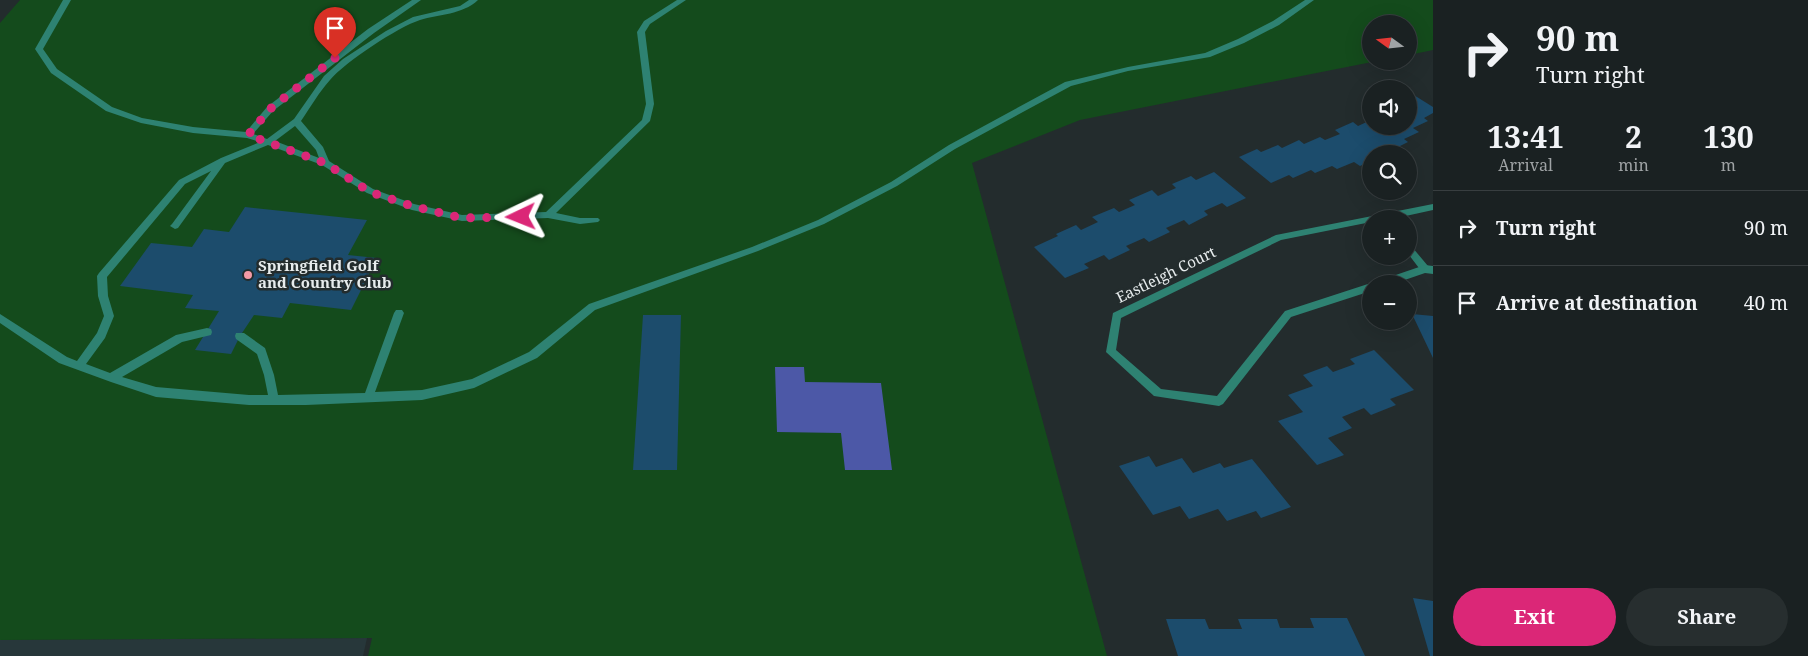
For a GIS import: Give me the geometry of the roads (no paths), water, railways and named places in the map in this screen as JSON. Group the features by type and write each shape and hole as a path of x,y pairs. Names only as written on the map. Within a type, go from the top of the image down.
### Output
{"street":[{"path":"67,0 39,49 54,71 110,109 141,120 193,130 248,135 325,163 370,192 420,208 462,218 548,215 580,221 595,220"},
{"path":"248,135 270,109 352,45 416,0"},
{"path":"79,366 101,335 109,316 103,296 102,276 182,182 224,160 268,142 297,121 327,78 346,61 389,34 416,19 462,8 474,0"},
{"path":"548,215 646,121 650,104 641,32 647,24 682,0"},
{"path":"0,318 63,360 156,392 249,400 422,395 474,382 533,355 592,307 755,249 821,222 894,184 952,147 1068,84 1128,69 1207,55 1241,41 1276,23 1310,0"},
{"path":"297,121 320,149 325,163"},
{"path":"175,226 224,160"},
{"name":"Eastleigh Court","path":"1417,210 1433,207"},
{"name":"Eastleigh Court","path":"1362,221 1279,237 1116,316 1111,352 1158,392 1220,401 1288,314 1362,290"},
{"path":"1412,275 1429,270 1417,257"},
{"path":"368,398 398,313"},
{"path":"111,378 180,338 207,332"},
{"path":"240,336 261,351 269,375 274,400"}],"water":[{"path":"775,367 804,367 805,382 881,383 892,470 845,470 841,433 777,432"}],"place":[{"name":"Springfield Golf and Country Club","path":"248,275"}]}
